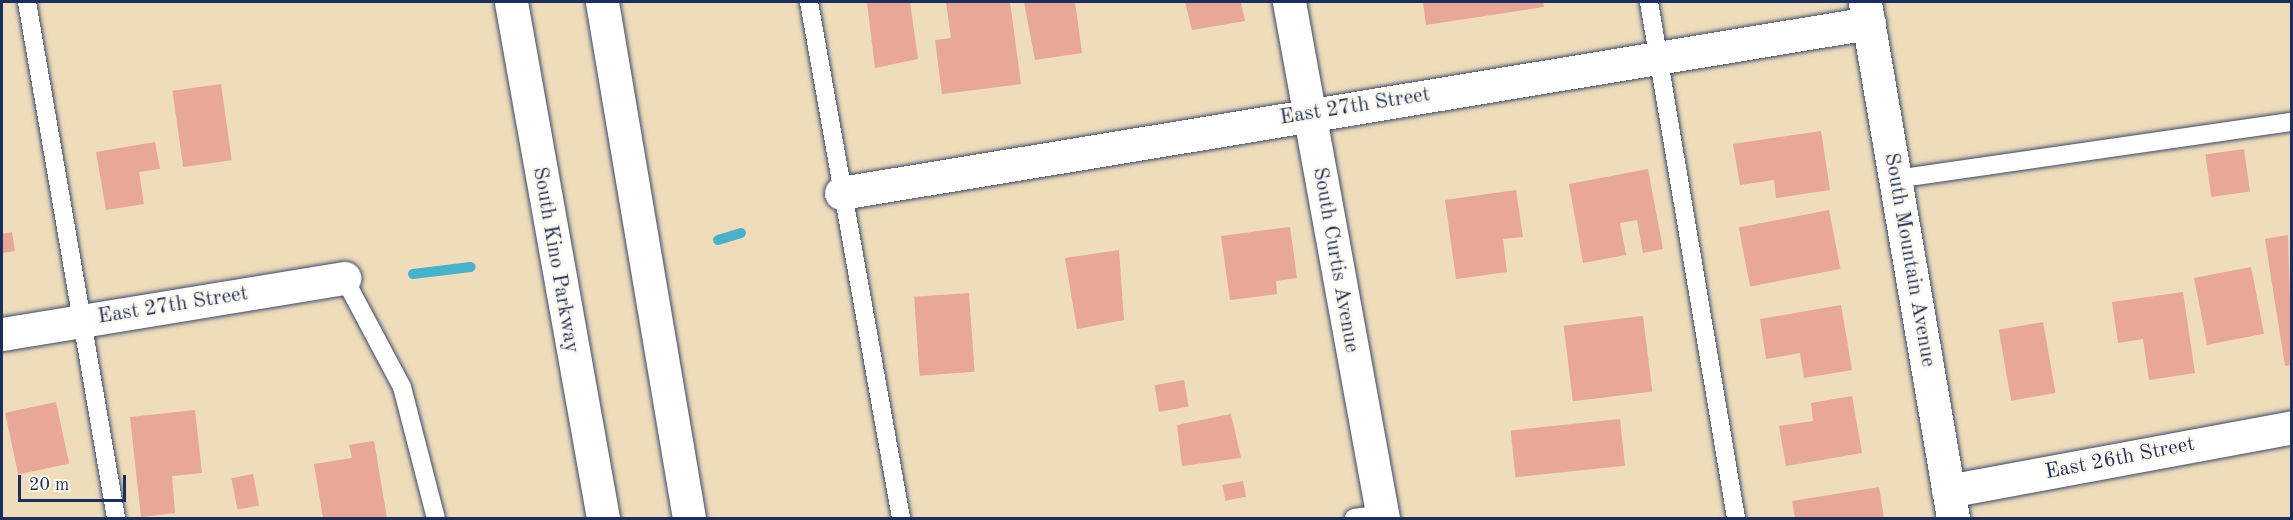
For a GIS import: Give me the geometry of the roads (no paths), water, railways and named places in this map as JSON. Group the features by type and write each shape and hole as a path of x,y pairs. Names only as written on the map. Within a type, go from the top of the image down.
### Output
{"street":[{"name":"South Kino Parkway","path":"511,2 603,519"},
{"path":"602,2 689,519"},
{"name":"South Curtis Avenue","path":"1289,2 1373,517"},
{"name":"East 27th Street","path":"841,193 1659,57 1867,12"},
{"name":"South Mountain Avenue","path":"1867,12 1950,505"},
{"name":"East 27th Street","path":"2,334 344,278"},
{"name":"East 26th Street","path":"1950,505 2292,427"}],"lane":[{"path":"27,2 116,519"},
{"path":"809,2 900,519"},
{"path":"1649,2 1736,519"},
{"path":"1895,179 2292,122"},
{"path":"344,278 402,387 436,519"}],"waterway":[{"path":"718,240 741,233"},
{"path":"413,274 471,267"}]}
